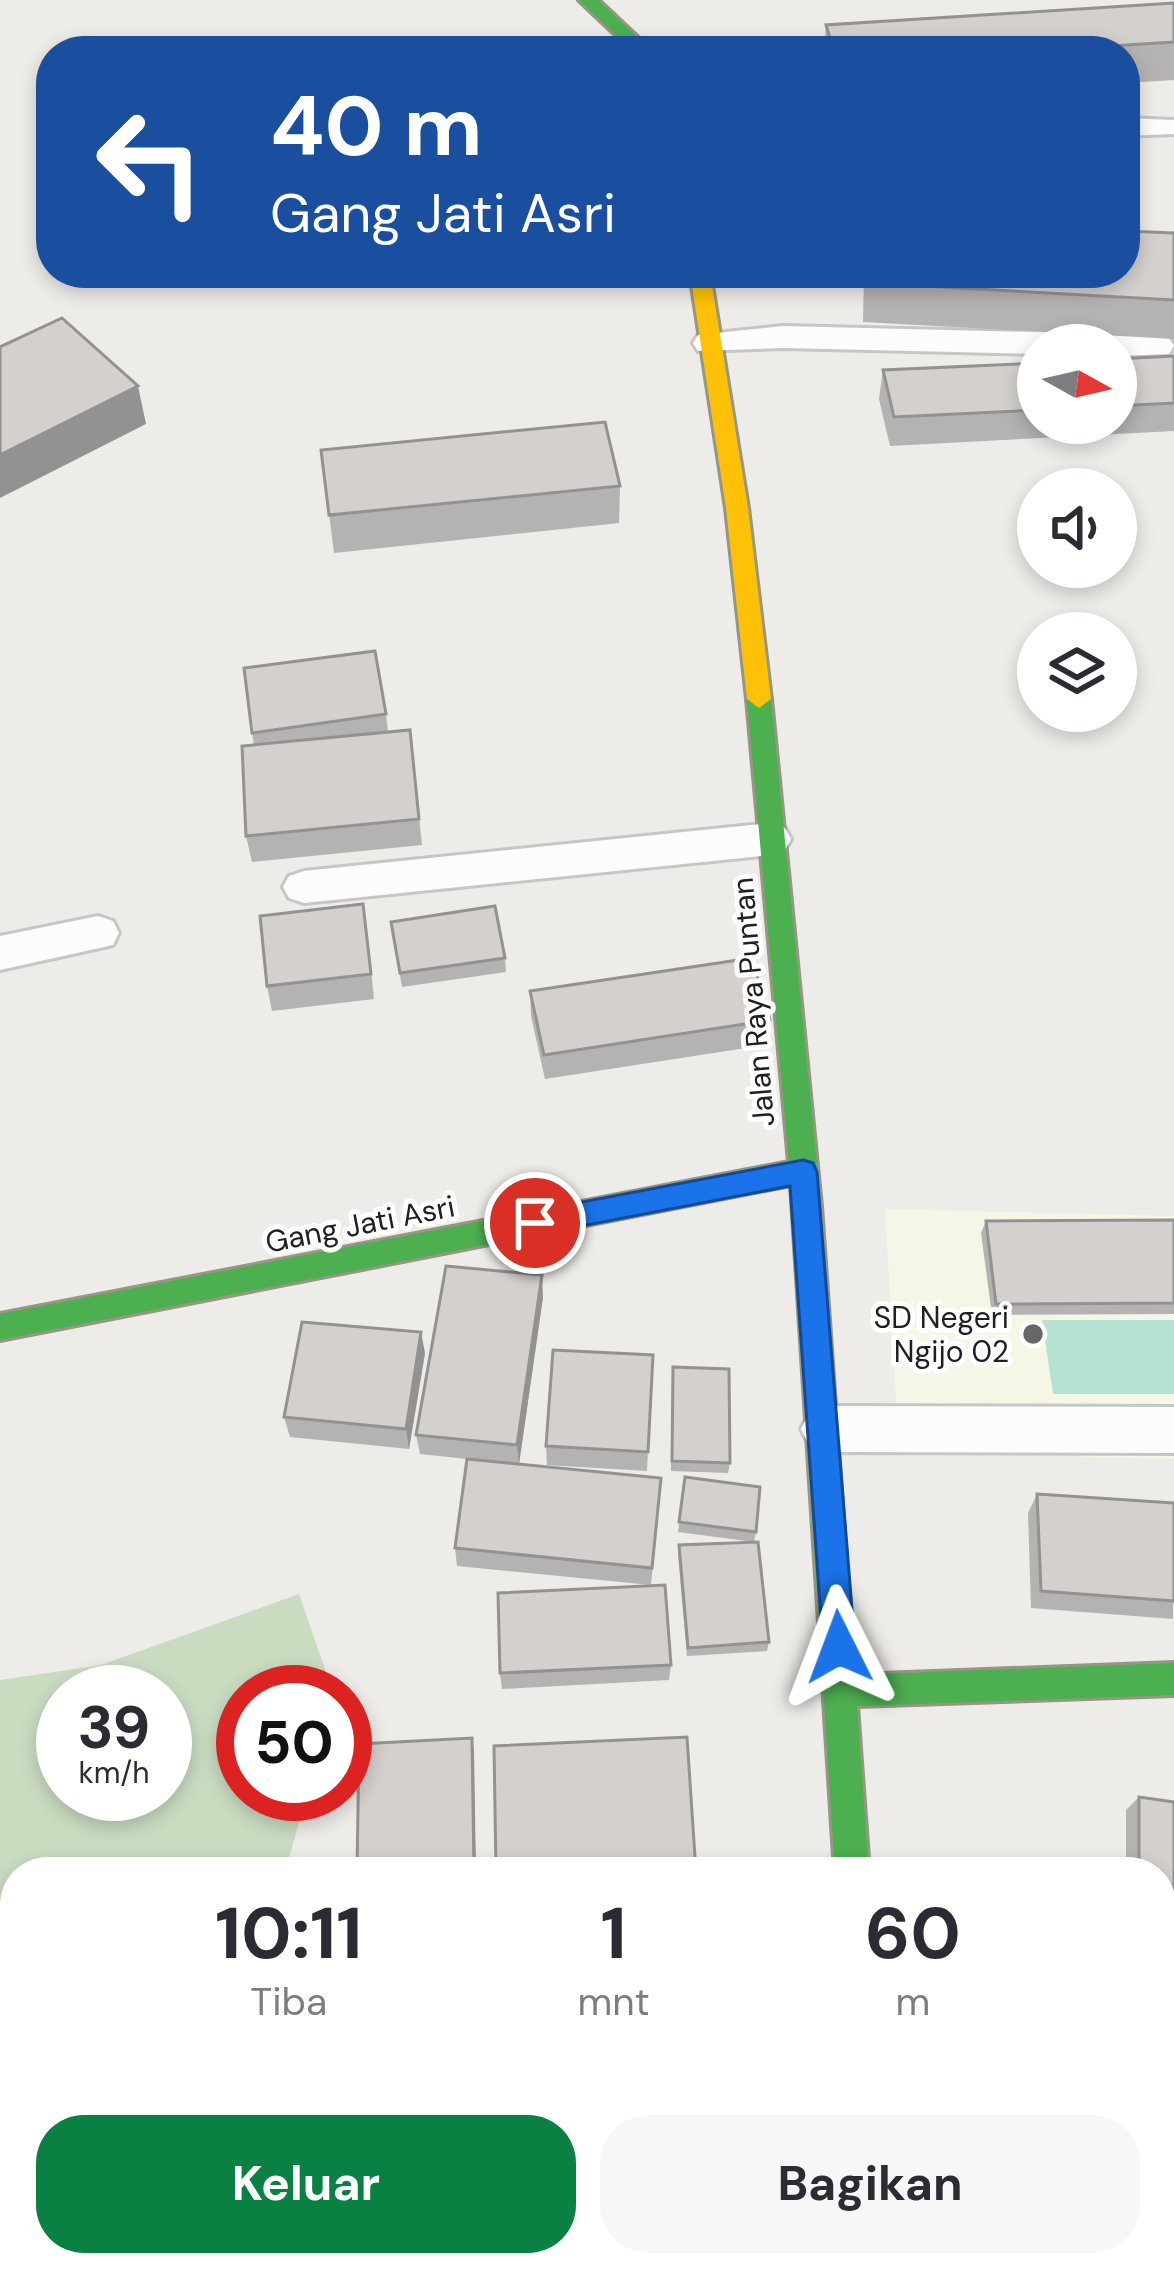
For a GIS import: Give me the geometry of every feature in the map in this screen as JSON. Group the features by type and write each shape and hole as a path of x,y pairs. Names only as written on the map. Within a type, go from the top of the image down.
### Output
{"main road":[{"path":"587,0 627,36"},
{"name":"Jalan Raya Puntan","path":"702,288 741,538 803,1172 826,1429 851,1857"},
{"name":"Gang Jati Asri","path":"0,1327 803,1172"},
{"path":"842,1691 1174,1679"}],"lane":[{"path":"1140,127 1165,127"},
{"path":"710,343 783,338 1017,343"},
{"path":"1137,346 1157,346"},
{"path":"304,887 771,839"},
{"path":"0,953 98,933"},
{"path":"826,1429 1174,1430"}],"shaded area":[{"name":"SD Negeri Ngijo 02","path":"885,1209 1174,1216 1174,1459 899,1452"}],"green space":[{"path":"1042,1320 1174,1320 1174,1394 1053,1394"},
{"path":"299,1594 324,1665 216,1665 216,1821 299,1821 289,1857 0,1857 0,1680 36,1675 36,1821 192,1821 192,1665 101,1665"}],"building":[{"path":"1174,3 1174,42 1140,44 1140,36 829,36 826,25"},
{"path":"1140,232 1174,233 1174,300 959,288 1140,288"},
{"path":"62,318 138,386 0,455 0,347"},
{"path":"1174,356 1174,403 1137,405 1137,358"},
{"path":"1017,364 1017,411 894,417 883,370"},
{"path":"605,422 620,486 329,515 321,450"},
{"path":"375,651 386,714 252,733 244,668"},
{"path":"410,730 419,819 246,836 242,746"},
{"path":"363,904 371,974 267,986 260,916"},
{"path":"495,906 505,958 400,973 391,922"},
{"path":"752,958 770,1020 544,1055 530,991"},
{"path":"1174,1220 1174,1303 996,1304 986,1221"},
{"path":"446,1266 542,1275 517,1445 416,1435"},
{"path":"302,1322 421,1332 406,1429 284,1417"},
{"path":"553,1350 653,1355 648,1452 546,1446"},
{"path":"673,1367 729,1369 730,1463 672,1461"},
{"path":"467,1459 661,1478 652,1568 455,1548"},
{"path":"685,1477 760,1487 756,1532 679,1522"},
{"path":"1037,1494 1174,1503 1174,1601 1041,1591"},
{"path":"758,1542 769,1642 688,1648 679,1545"},
{"path":"665,1585 671,1665 500,1673 498,1593"},
{"path":"687,1737 695,1857 496,1857 494,1746"},
{"path":"472,1738 474,1857 357,1857 358,1821 372,1821 372,1743"},
{"path":"1139,1797 1174,1802 1174,1857 1139,1857"}],"traffic: fast":[{"path":"588,0 627,36"},
{"path":"759,699 807,1206 851,1857"},
{"path":"0,1327 803,1171"},
{"path":"842,1691 1174,1679"}],"traffic: slow":[{"path":"702,288 737,508 759,699"}],"place":[{"name":"SD Negeri Ngijo 02","path":"1033,1334"}],"route":[{"path":"535,1223 803,1172 839,1647"}]}
